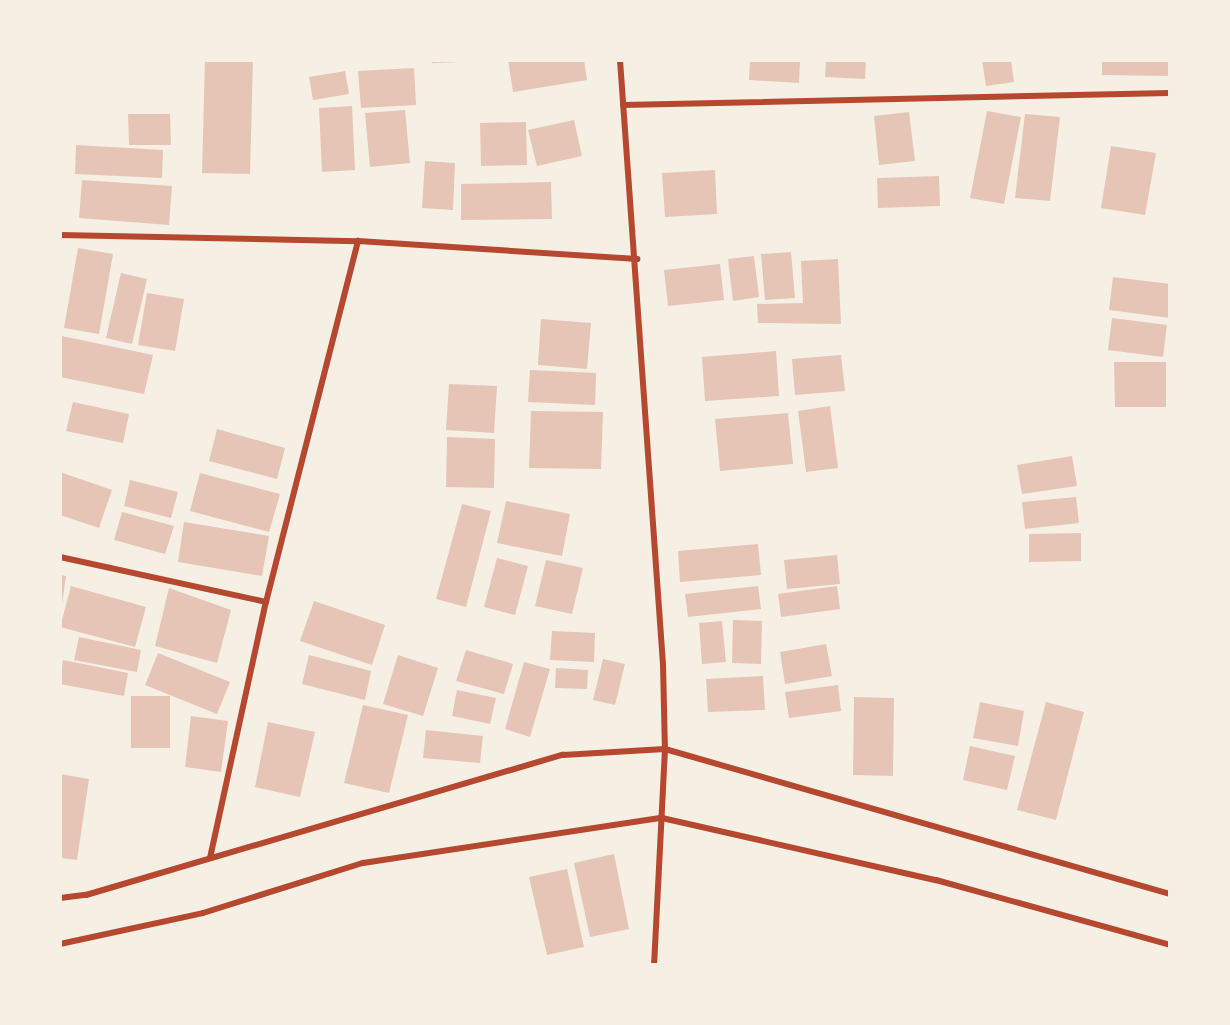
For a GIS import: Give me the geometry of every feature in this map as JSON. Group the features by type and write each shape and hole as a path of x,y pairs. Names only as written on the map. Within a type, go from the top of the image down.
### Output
{"street":[{"path":"620,60 637,259 665,749 654,965"},
{"path":"623,105 1170,93"},
{"path":"60,235 358,240 637,259"},
{"path":"210,858 266,602 358,240"},
{"path":"60,557 266,602"},
{"path":"60,898 210,858 563,755 665,749 1170,894"},
{"path":"60,944 203,913 363,863 662,818 936,880 1170,945"}],"building":[{"path":"205,60 253,60 250,174 202,173"},
{"path":"432,60 461,60 461,62 432,63"},
{"path":"508,60 584,60 587,80 513,92"},
{"path":"750,60 800,60 799,83 749,80"},
{"path":"826,60 866,60 865,79 825,77"},
{"path":"982,60 1011,60 1014,82 986,86"},
{"path":"1102,60 1170,60 1170,76 1102,75"},
{"path":"414,68 416,105 361,108 358,71"},
{"path":"345,71 349,94 313,100 309,77"},
{"path":"352,106 355,170 322,172 319,108"},
{"path":"405,110 410,163 370,167 365,113"},
{"path":"987,111 1021,117 1004,204 970,198"},
{"path":"909,112 915,161 879,165 874,116"},
{"path":"128,114 170,114 171,145 129,145"},
{"path":"1025,114 1060,117 1050,201 1015,198"},
{"path":"574,120 582,156 537,166 528,130"},
{"path":"526,122 527,165 481,166 480,123"},
{"path":"76,145 163,150 162,178 75,174"},
{"path":"1111,146 1156,153 1145,215 1101,208"},
{"path":"425,161 455,163 453,210 422,208"},
{"path":"715,170 717,214 665,217 662,173"},
{"path":"939,176 940,206 878,208 877,178"},
{"path":"82,180 172,186 169,225 79,218"},
{"path":"551,182 552,219 461,220 461,184"},
{"path":"78,248 113,254 99,334 64,328"},
{"path":"791,252 795,298 765,300 761,254"},
{"path":"754,256 759,297 733,301 728,259"},
{"path":"838,259 841,324 758,323 757,304 803,303 801,261"},
{"path":"720,264 724,300 668,306 664,270"},
{"path":"121,273 147,279 132,344 106,338"},
{"path":"1113,277 1170,284 1170,318 1109,310"},
{"path":"147,293 184,299 175,351 138,345"},
{"path":"1112,318 1167,325 1163,357 1108,350"},
{"path":"541,319 591,323 587,369 538,365"},
{"path":"62,336 153,355 144,394 60,377"},
{"path":"776,351 779,396 705,401 702,357"},
{"path":"841,355 845,391 795,395 792,359"},
{"path":"1114,362 1166,362 1166,407 1115,407"},
{"path":"530,370 596,373 595,405 528,402"},
{"path":"449,384 497,386 494,433 446,430"},
{"path":"73,402 129,414 123,443 66,431"},
{"path":"830,406 838,468 806,472 798,411"},
{"path":"531,411 603,412 601,469 529,468"},
{"path":"788,413 793,464 720,471 715,419"},
{"path":"217,429 285,448 277,479 209,461"},
{"path":"447,437 495,439 494,488 446,487"},
{"path":"1072,456 1077,486 1022,494 1017,465"},
{"path":"60,472 112,490 99,528 60,515"},
{"path":"200,473 280,494 269,532 190,511"},
{"path":"130,480 178,492 171,518 124,506"},
{"path":"1076,497 1079,523 1025,529 1022,502"},
{"path":"506,501 570,514 562,556 497,543"},
{"path":"462,504 491,511 466,607 436,599"},
{"path":"122,512 174,526 165,554 114,540"},
{"path":"184,522 269,536 262,576 178,562"},
{"path":"1081,533 1081,561 1029,562 1029,534"},
{"path":"758,544 761,575 680,582 678,551"},
{"path":"837,555 840,584 787,589 784,560"},
{"path":"497,558 528,566 515,615 484,607"},
{"path":"546,560 583,568 572,614 535,606"},
{"path":"60,575 66,576 61,611 60,611"},
{"path":"71,586 146,607 135,647 60,627"},
{"path":"758,586 761,609 688,617 685,594"},
{"path":"837,586 840,609 781,617 778,594"},
{"path":"169,588 231,610 217,663 155,646"},
{"path":"314,601 385,625 372,665 300,641"},
{"path":"733,620 762,621 761,664 732,663"},
{"path":"722,621 726,662 702,664 699,623"},
{"path":"552,631 595,633 594,662 550,660"},
{"path":"79,637 141,650 137,672 74,660"},
{"path":"826,644 832,676 785,684 780,652"},
{"path":"466,650 513,664 504,694 456,681"},
{"path":"158,653 230,682 217,714 145,685"},
{"path":"309,655 371,671 365,700 302,684"},
{"path":"398,655 438,668 423,716 383,704"},
{"path":"603,659 625,664 615,705 593,700"},
{"path":"63,660 128,673 124,696 60,684"},
{"path":"524,662 550,669 530,737 505,729"},
{"path":"556,668 588,670 587,689 555,688"},
{"path":"763,676 765,710 708,712 706,679"},
{"path":"838,685 841,711 789,718 785,692"},
{"path":"457,690 496,698 490,724 452,716"},
{"path":"131,696 170,696 170,748 131,748"},
{"path":"854,697 894,698 893,776 853,775"},
{"path":"980,702 1024,711 1018,746 973,738"},
{"path":"1046,702 1084,712 1056,820 1017,810"},
{"path":"363,705 408,715 389,793 344,783"},
{"path":"191,716 228,721 221,772 185,767"},
{"path":"268,722 315,732 300,797 255,787"},
{"path":"426,730 483,736 480,763 423,758"},
{"path":"970,746 1015,756 1007,790 963,780"},
{"path":"60,774 89,779 77,860 60,858"},
{"path":"614,854 629,929 590,937 574,863"},
{"path":"567,869 584,947 547,955 529,877"}]}
